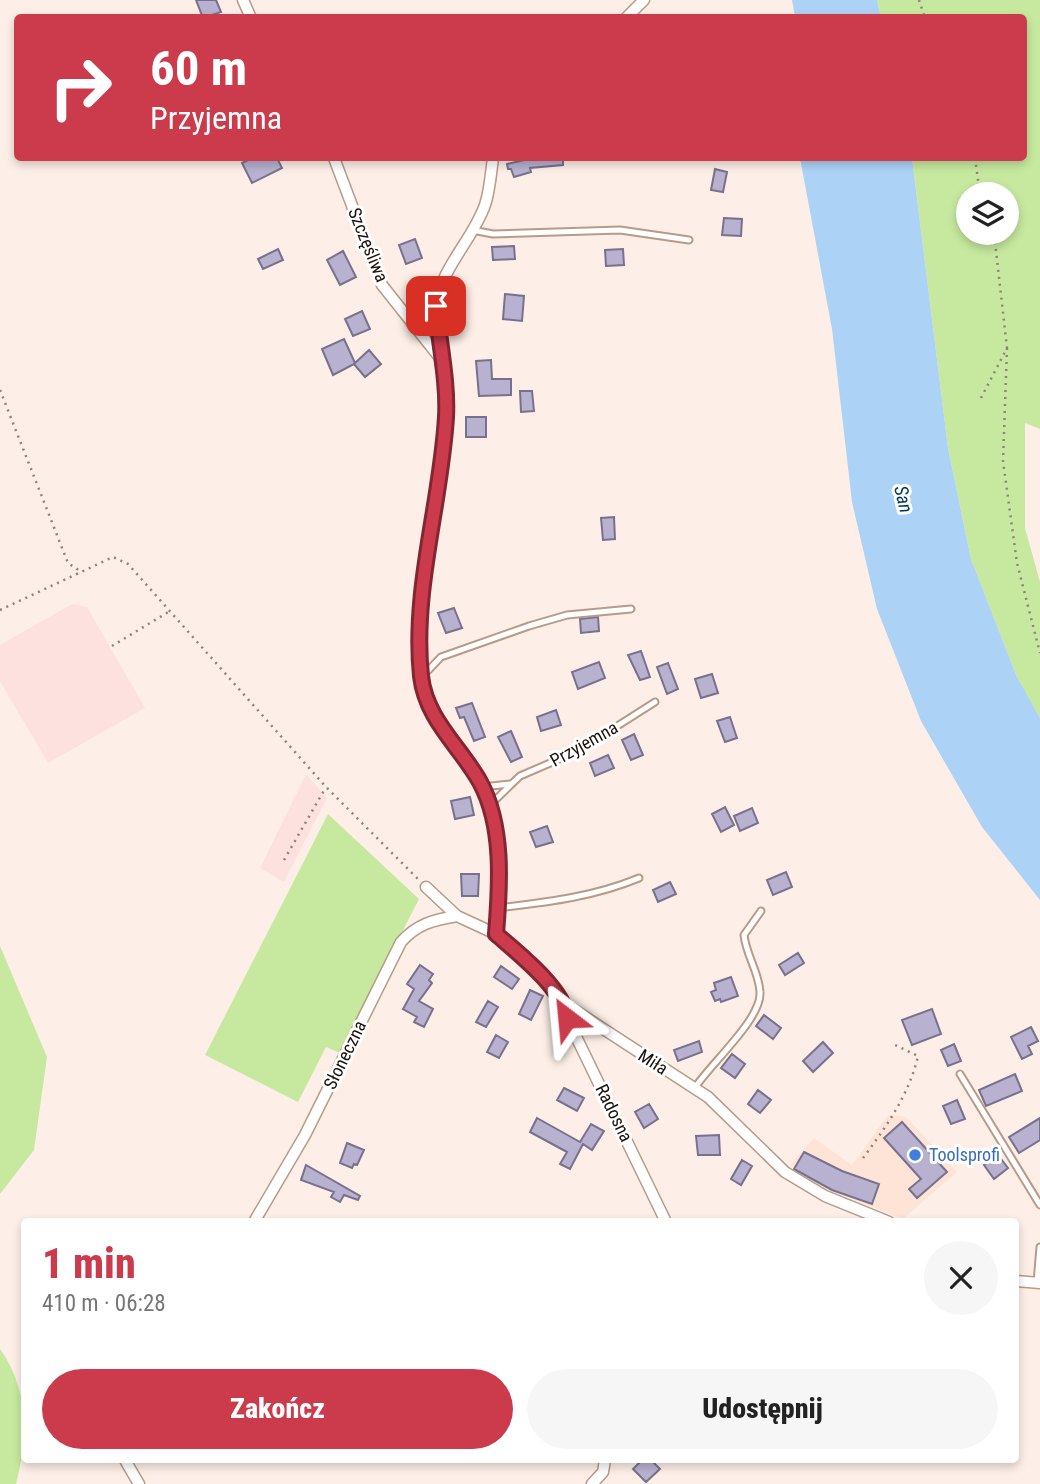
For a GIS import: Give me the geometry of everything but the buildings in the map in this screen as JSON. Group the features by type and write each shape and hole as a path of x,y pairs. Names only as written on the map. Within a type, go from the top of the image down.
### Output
{"street":[{"path":"630,14 644,0"},
{"name":"Szczęśliwa","path":"335,161 382,285 440,359"},
{"path":"493,161 486,204 442,284 436,306 446,415 439,495 419,618 421,678 427,704 482,787 490,805 499,870 496,934"},
{"name":"Miła","path":"426,887 457,916 496,934 524,957 565,1004 708,1097 793,1178 867,1217"},
{"name":"Słoneczna","path":"256,1218 305,1135 401,942 413,928 457,916"},
{"name":"Radosna","path":"565,1004 567,1018 664,1218"},
{"path":"1019,1281 1039,1283"},
{"path":"127,1463 139,1484"},
{"path":"592,1484 603,1472 604,1463"}],"lane":[{"path":"472,230 493,234 621,230 689,240"},
{"path":"421,678 441,657 529,626 567,615 631,609"},
{"name":"Przyjemna","path":"490,805 520,776 578,751 655,702"},
{"name":"Przyjemna","path":"482,787 512,784"},
{"path":"498,908 569,900 609,890 639,878"},
{"path":"694,1089 758,1010 761,993 746,954 744,935 761,911"},
{"path":"960,1074 1040,1205"},
{"path":"1039,1283 1040,1247"}],"path":[{"path":"975,161 978,182"},
{"path":"995,245 1007,348 1003,461 1017,563 1040,653"},
{"path":"981,398 1007,348"},
{"path":"0,390 68,563 80,571"},
{"path":"0,610 113,556 128,564 326,788 426,887"},
{"path":"112,646 170,611"},
{"path":"284,860 326,788"},
{"path":"863,1158 890,1122 915,1068 918,1056 895,1045"}],"shaded area":[{"path":"72,604 87,607 145,708 48,763 0,681 0,645"},
{"path":"306,774 327,798 284,882 260,868"},
{"path":"888,1115 906,1117 957,1172 904,1218 900,1218 814,1184 790,1165 814,1138 852,1165"}],"green space":[{"path":"877,0 1040,0 1040,429 1025,423 1025,528 1040,582 1040,718 1019,682 971,559 948,448 912,161 1027,161 1027,14 880,14"},
{"path":"328,814 419,899 340,1053 326,1047 298,1102 205,1055"},
{"path":"0,946 47,1057 34,1150 0,1194"},
{"path":"0,1349 10,1364 21,1397 21,1461 16,1484 0,1484"}],"water":[{"path":"792,0 877,0 880,14 794,14"},
{"name":"San","path":"801,161 912,161 948,448 971,559 1017,677 1040,718 1040,900 982,827 921,721 877,609 852,502 832,329"}],"place":[{"name":"Toolsprofi","path":"915,1155"}],"route":[{"path":"436,306 440,359 446,392 446,415 439,495 419,618 421,678 427,704 443,732 479,780 490,805 499,870 496,934 524,957 565,1004 567,1018"}]}
